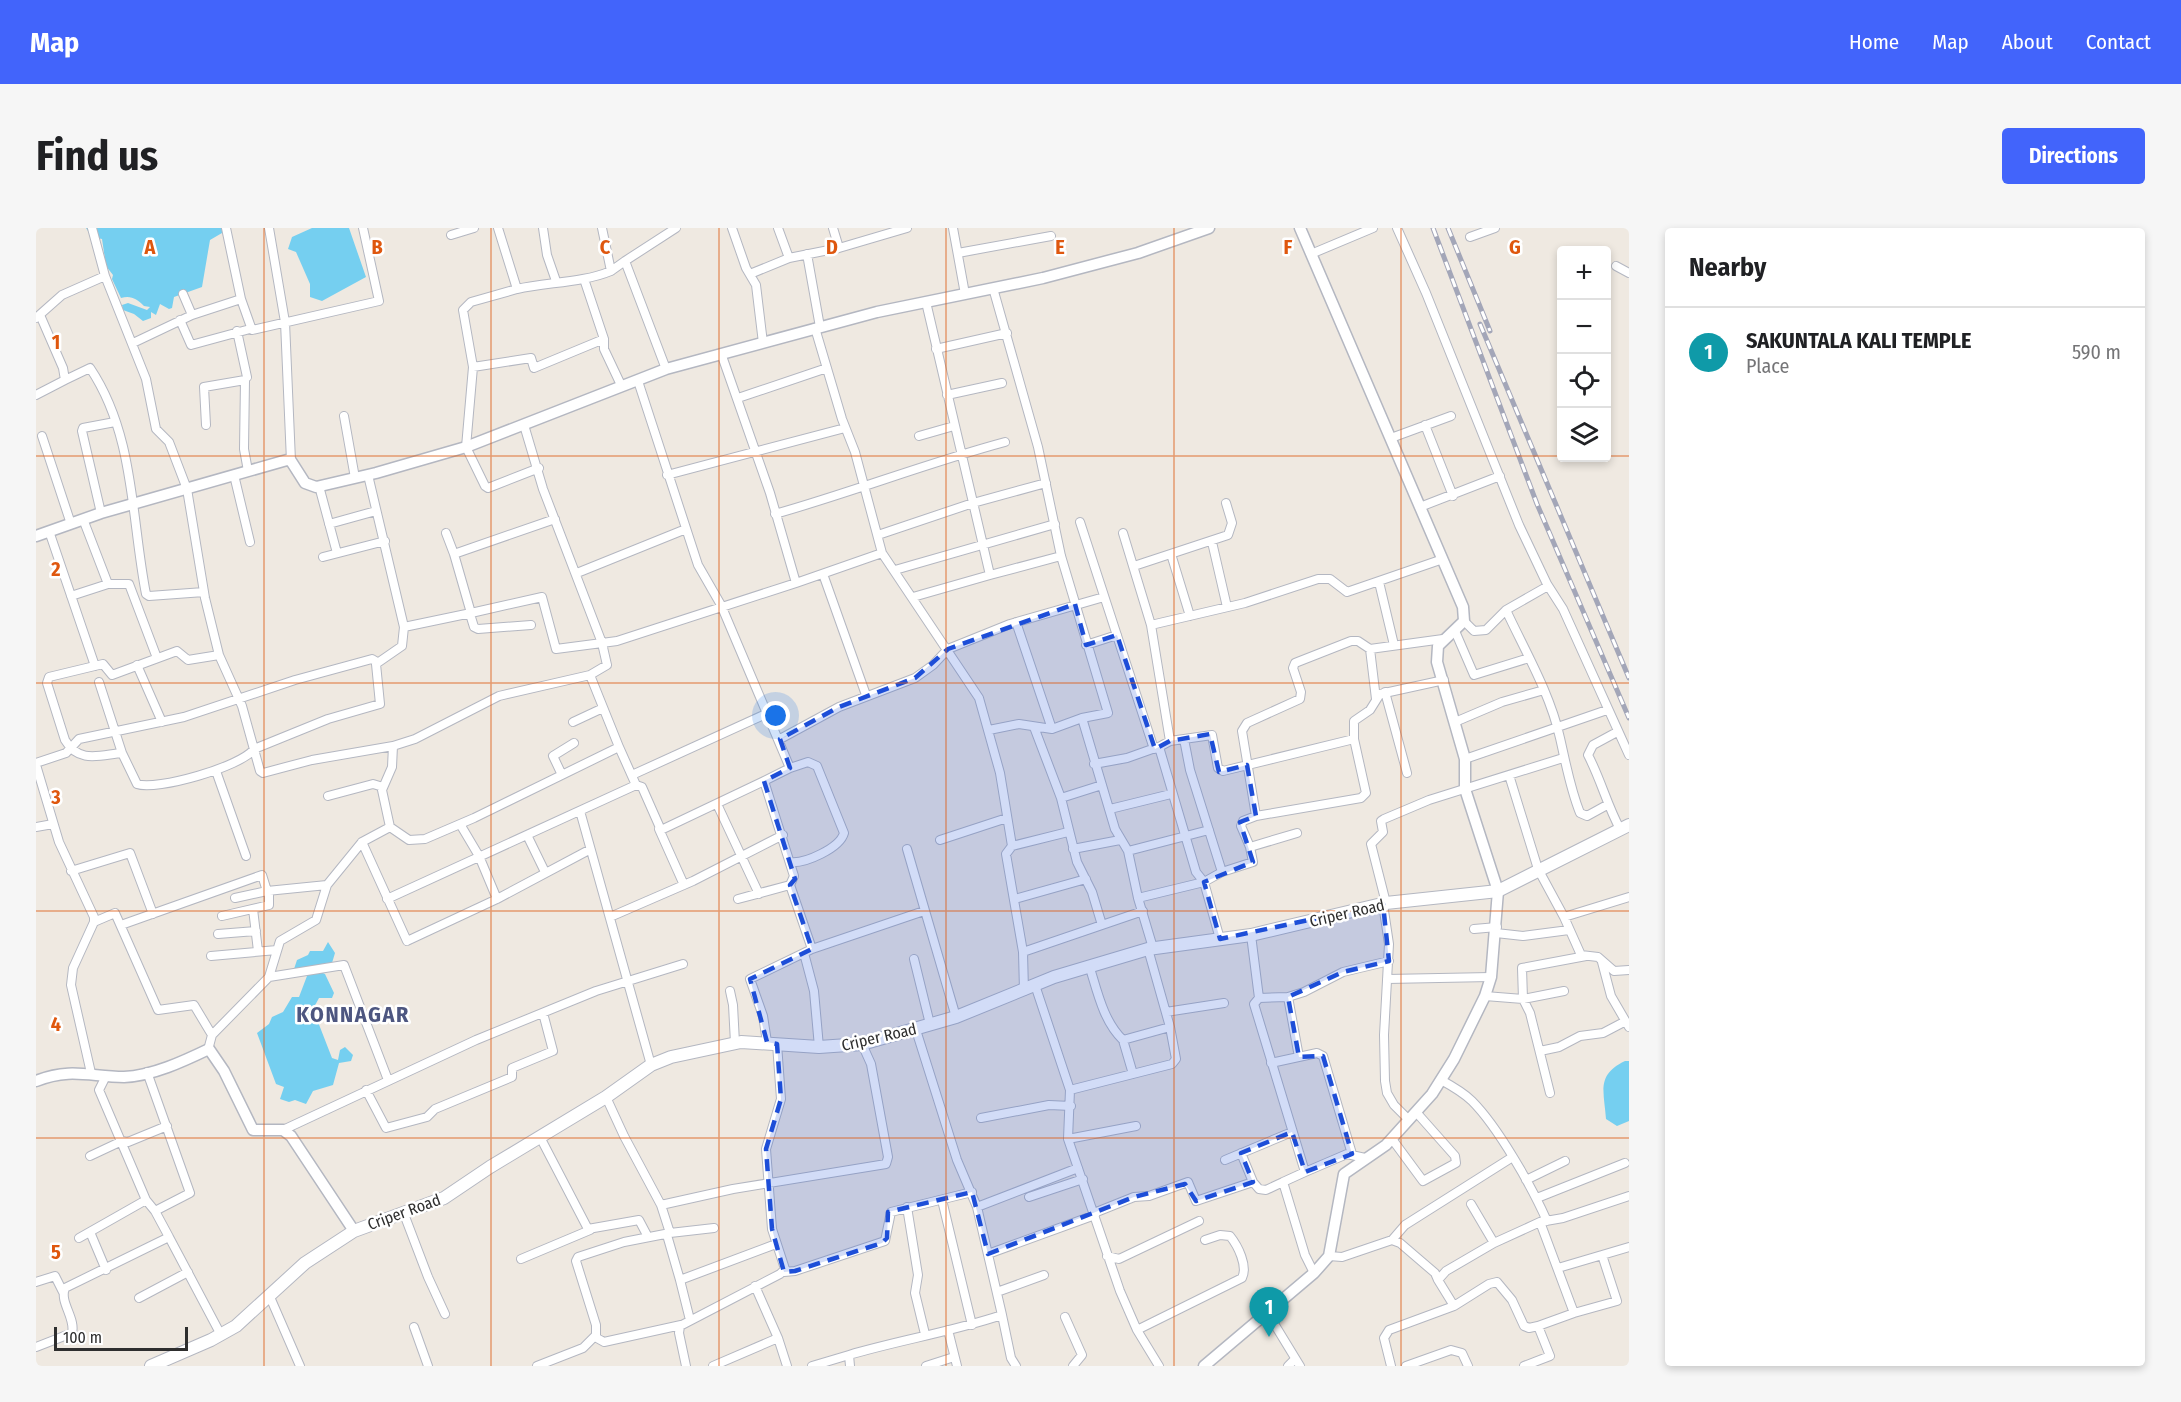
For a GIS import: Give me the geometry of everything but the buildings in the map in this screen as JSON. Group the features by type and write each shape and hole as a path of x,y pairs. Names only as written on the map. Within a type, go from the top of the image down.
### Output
{"main road":[{"name":"Criper Road","path":"151,1366 236,1326 270,1297 304,1263 354,1231 444,1198 606,1097 651,1065 671,1057 735,1043 819,1047 862,1044 956,1017 1089,965 1150,948 1251,935 1385,904 1498,891 1625,827"}],"street":[{"path":"92,228 105,276 146,379 156,429 169,442 187,489 204,592 219,655 237,698 260,770 263,773 333,756 393,746 415,739 499,696 590,675 607,665 602,643 555,519 524,425"},
{"path":"226,228 241,299 250,329"},
{"path":"269,228 285,322 291,460 305,483 319,486 368,475 466,447 666,369 722,356 818,327 1138,253 1209,228"},
{"path":"180,320 191,345 237,332 380,300 363,228"},
{"path":"452,235 474,228"},
{"path":"498,228 517,289"},
{"path":"543,228 547,255 556,281"},
{"path":"602,228 611,271"},
{"path":"654,228 656,240"},
{"path":"539,468 487,488 466,447 473,367 463,310 471,302 517,289 556,281 584,279 611,271 676,228"},
{"path":"732,228 757,288 763,344"},
{"path":"778,228 789,258"},
{"path":"833,228 839,248"},
{"path":"750,274 789,258 839,248 891,230 907,228"},
{"path":"953,228 965,294"},
{"path":"1300,228 1443,559 1463,607 1464,621 1474,631 1481,631 1506,610 1548,586"},
{"path":"1311,254 1373,228"},
{"path":"1397,228 1548,586 1563,609 1629,755"},
{"path":"1470,237 1495,228"},
{"path":"958,252 1051,236"},
{"path":"807,254 827,368 882,553 887,564 895,570 980,698 989,730 1012,846"},
{"path":"625,261 666,369"},
{"path":"1616,266 1629,273"},
{"path":"65,380 63,368 38,317 62,295 105,276"},
{"path":"584,279 604,339 604,349 621,385"},
{"path":"989,730 1019,724 1052,729 1082,718 1108,713 1061,556 1046,483 993,288"},
{"path":"183,294 192,315"},
{"path":"133,343 192,315 241,299"},
{"path":"926,302 990,575"},
{"path":"237,332 247,377"},
{"path":"936,348 1007,333"},
{"path":"473,367 531,358 534,368 604,339"},
{"path":"722,356 756,453 796,583"},
{"path":"36,395 90,368 115,422 135,504 147,595 204,592"},
{"path":"738,398 827,368"},
{"path":"206,424 204,387 245,380 244,445 248,471"},
{"path":"638,381 698,565 721,605 780,739 790,768"},
{"path":"947,395 1002,383"},
{"path":"344,416 356,478"},
{"path":"1391,438 1451,416"},
{"path":"101,513 82,430 115,422"},
{"path":"1425,425 1453,496"},
{"path":"919,436 954,426"},
{"path":"667,475 845,428"},
{"path":"42,436 71,524"},
{"path":"775,514 1005,442"},
{"path":"36,536 101,513 291,460"},
{"path":"234,475 250,542"},
{"path":"368,475 404,627 402,646 377,662"},
{"path":"1420,507 1500,476"},
{"path":"878,535 973,503 1046,483"},
{"path":"319,486 337,553"},
{"path":"1134,566 1228,535 1233,528 1226,503"},
{"path":"329,524 376,511"},
{"path":"83,519 108,584"},
{"path":"454,554 555,519"},
{"path":"1080,522 1157,748 1196,872 1204,882 1220,939"},
{"path":"895,570 1055,524"},
{"path":"576,573 686,529"},
{"path":"49,531 95,666"},
{"path":"446,533 474,627 478,629 531,625"},
{"path":"1123,533 1151,625 1170,741"},
{"path":"324,556 385,541"},
{"path":"1212,542 1227,607"},
{"path":"404,627 542,597 556,650 617,641 882,553"},
{"path":"1172,554 1190,616"},
{"path":"913,597 1061,556"},
{"path":"1151,625 1227,607 1318,579 1330,579 1344,592 1443,559"},
{"path":"823,574 866,695"},
{"path":"1379,582 1394,645"},
{"path":"71,596 108,584 129,584 157,658"},
{"path":"780,739 866,695 915,678 933,665 948,649 1016,622 1104,597"},
{"path":"1506,610 1544,690 1556,726 1571,792 1580,813 1587,816 1607,805"},
{"path":"1256,816 1242,740 1244,727 1255,719 1300,699 1301,692 1293,668 1296,663 1351,641 1358,641 1370,649 1443,639 1464,621"},
{"path":"1016,622 1052,729"},
{"path":"1455,631 1474,675 1529,658"},
{"path":"1086,645 1117,635"},
{"path":"1204,1366 1314,1273 1329,1256 1342,1181 1349,1169 1392,1139 1413,1116 1441,1080 1485,996 1491,977 1498,891 1465,789 1466,759 1436,652 1443,639"},
{"path":"1370,649 1376,699"},
{"path":"122,753 89,758 70,748 63,735 48,680 51,676 104,664 112,675 178,651 188,660 219,655"},
{"path":"91,1073 71,986 73,968 94,922 92,911 71,871 53,824 39,785 36,764 66,753 77,740 162,722 351,663 372,659 377,662"},
{"path":"99,682 122,753 139,786 216,771 249,755 254,749 328,719 380,704 377,662"},
{"path":"137,665 162,722"},
{"path":"590,675 636,785"},
{"path":"1138,898 1204,882 1222,872 1253,862 1241,823 1256,816 1363,797 1365,784 1354,739 1354,721 1370,710 1376,699 1385,692 1444,681"},
{"path":"1455,722 1502,702 1544,690"},
{"path":"1385,692 1407,773"},
{"path":"573,722 603,708"},
{"path":"1466,759 1607,710"},
{"path":"632,775 768,714"},
{"path":"1070,1090 1167,1067 1175,1062 1170,1027 1128,851 1120,840 1094,764 1082,718"},
{"path":"1034,727 1061,798 1073,849 1102,925"},
{"path":"1617,732 1593,745 1588,755 1603,787 1607,805 1625,827"},
{"path":"1094,764 1127,758 1170,741 1212,735 1221,771 1354,739"},
{"path":"1184,739 1190,770 1222,872"},
{"path":"562,775 553,756 574,743"},
{"path":"393,746 392,766 383,786 390,827 403,837 416,841 460,824 619,747"},
{"path":"1392,1139 1423,1181 1456,1163 1455,1156 1413,1116 1394,1105 1388,1093 1385,1081 1384,1035 1389,944 1385,904 1371,844 1383,832 1382,820 1407,808 1563,758"},
{"path":"659,829 717,804 790,768 808,762 817,766 844,833 835,845 803,861 790,862"},
{"path":"216,771 246,856"},
{"path":"1509,775 1538,869 1564,917 1578,951 1586,956 1602,960 1614,971 1629,970"},
{"path":"738,899 790,885 795,878 765,781"},
{"path":"328,796 370,784 383,786"},
{"path":"387,899 636,785 642,787 684,885"},
{"path":"1061,798 1102,785"},
{"path":"1110,809 1171,794"},
{"path":"717,804 759,894"},
{"path":"580,811 589,850 651,1065"},
{"path":"940,840 1007,818"},
{"path":"36,827 53,824"},
{"path":"460,824 479,856 497,899"},
{"path":"208,1050 212,1035 269,977 282,939 316,920 327,885 362,842 390,827"},
{"path":"1128,851 1209,830"},
{"path":"1068,832 1012,846 1006,854 1029,988 1070,1090 1068,1139 1095,1214 1107,1256 1137,1330 1159,1366"},
{"path":"1250,847 1297,833"},
{"path":"527,835 545,872"},
{"path":"610,917 684,885 783,835"},
{"path":"1073,849 1120,840"},
{"path":"362,842 407,941 497,899 589,850"},
{"path":"907,849 924,911 940,955 956,1017"},
{"path":"71,871 130,853 153,914"},
{"path":"121,925 262,875 270,905 222,916"},
{"path":"1015,899 1086,879"},
{"path":"235,898 268,891 327,885"},
{"path":"790,885 808,951 819,1047"},
{"path":"1564,917 1629,897"},
{"path":"253,909 258,951"},
{"path":"784,1272 785,1265 776,1244 771,1220 766,1149 781,1100 772,1043 750,979 808,951 924,911"},
{"path":"1023,952 1143,911"},
{"path":"94,922 114,912 158,1010 194,1005 212,1035"},
{"path":"1474,929 1496,930 1523,936 1569,930"},
{"path":"218,934 256,930"},
{"path":"1251,935 1259,998"},
{"path":"211,956 277,950"},
{"path":"1550,1093 1530,1013 1523,999 1522,968 1586,956"},
{"path":"914,959 930,1024"},
{"path":"1540,1052 1559,1047 1580,1036 1603,1033 1627,1024 1611,996 1602,960"},
{"path":"1305,1172 1254,1008 1255,1001 1259,998 1288,997 1313,989 1343,972 1389,961"},
{"path":"208,1050 224,1071 253,1130 283,1131 388,1080 543,1013 596,991 683,964"},
{"path":"269,977 344,965 388,1080"},
{"path":"1089,965 1104,1011 1114,1030 1123,1040 1133,1074"},
{"path":"1388,979 1491,977"},
{"path":"730,991 734,1005 735,1043"},
{"path":"1485,996 1523,999 1564,991"},
{"path":"1288,997 1299,1057"},
{"path":"1166,1012 1224,1003"},
{"path":"366,1090 385,1128 427,1118 435,1109 512,1077 512,1068 553,1051 543,1013"},
{"path":"1123,1040 1170,1027"},
{"path":"916,1029 957,1160 977,1207 1011,1358 1017,1366"},
{"path":"662,1205 705,1194 882,1166 888,1161 871,1064 862,1044"},
{"path":"36,1081 59,1074 91,1073 126,1077 147,1072 208,1050"},
{"path":"1271,1063 1317,1053 1323,1056 1352,1154"},
{"path":"147,1072 190,1192 155,1211"},
{"path":"106,1076 99,1090 146,1200 155,1211 221,1335"},
{"path":"1441,1080 1476,1106 1537,1198 1574,1313"},
{"path":"606,1097 624,1136 662,1205 680,1280 685,1323 679,1333 686,1366"},
{"path":"981,1118 1049,1105 1071,1106"},
{"path":"90,1156 122,1141 128,1143 167,1126"},
{"path":"1068,1139 1136,1126"},
{"path":"283,1131 297,1142 337,1208 354,1231"},
{"path":"1225,1160 1292,1132"},
{"path":"540,1137 590,1230"},
{"path":"1241,1153 1252,1182 1262,1190 1332,1159 1352,1154 1365,1158"},
{"path":"1329,1256 1341,1257 1392,1240 1405,1225 1417,1216 1511,1158"},
{"path":"1526,1180 1565,1161"},
{"path":"1537,1198 1625,1163"},
{"path":"977,1207 1078,1168"},
{"path":"1029,1197 1083,1179"},
{"path":"988,1254 1029,1242 1051,1229 1095,1214 1134,1197 1149,1196 1188,1182 1196,1201 1252,1182"},
{"path":"1283,1182 1305,1256 1314,1273"},
{"path":"595,1337 602,1343 685,1323 784,1272 799,1270 885,1241 888,1214 907,1207 972,1192"},
{"path":"1438,1280 1446,1271 1494,1243 1544,1221 1629,1196"},
{"path":"79,1238 146,1200"},
{"path":"942,1200 972,1325"},
{"path":"1471,1204 1494,1243"},
{"path":"907,1207 918,1275 915,1293 926,1334"},
{"path":"404,1214 428,1278 445,1314"},
{"path":"521,1259 590,1230 639,1220 648,1237"},
{"path":"1107,1256 1119,1259 1199,1221"},
{"path":"537,1366 583,1348 595,1337 596,1325 577,1259 604,1247 648,1237 714,1228"},
{"path":"90,1232 106,1270"},
{"path":"1137,1330 1242,1278 1244,1269 1242,1260 1230,1236 1220,1235 1205,1240"},
{"path":"63,1292 169,1237"},
{"path":"1392,1240 1400,1243 1435,1273 1454,1306"},
{"path":"680,1280 776,1244"},
{"path":"1558,1268 1629,1247"},
{"path":"1391,1366 1384,1338 1389,1330 1454,1306 1489,1284 1497,1282 1512,1300 1524,1326 1529,1328 1617,1301 1602,1255"},
{"path":"139,1298 188,1272"},
{"path":"997,1292 1044,1275"},
{"path":"36,1282 55,1276 63,1292 73,1328 72,1333 36,1347"},
{"path":"755,1286 778,1338 787,1366"},
{"path":"270,1297 300,1366"},
{"path":"1267,1312 1294,1364"},
{"path":"812,1366 926,1334 972,1325 1002,1315"},
{"path":"1065,1317 1082,1355 1073,1366"},
{"path":"1524,1366 1551,1362 1538,1326"},
{"path":"414,1327 428,1366"},
{"path":"948,1330 957,1366"},
{"path":"713,1366 778,1338"},
{"path":"1406,1366 1451,1350 1462,1353 1468,1366"},
{"path":"849,1355 850,1366"},
{"path":"926,1366 954,1357"}],"highlighted area":[{"path":"1075,604 1086,645 1117,635 1155,749 1170,741 1210,734 1219,772 1247,765 1256,816 1240,822 1253,862 1204,882 1220,939 1383,904 1389,961 1343,972 1288,997 1299,1057 1323,1056 1352,1154 1305,1172 1292,1132 1241,1153 1253,1182 1196,1201 1185,1184 1134,1197 988,1254 972,1192 888,1212 887,1238 882,1243 795,1271 784,1272 772,1229 766,1149 781,1099 777,1044 767,1042 750,979 812,949 790,885 795,879 764,781 790,768 780,739 839,707 915,678 948,649"}],"water":[{"path":"86,228 222,228 222,233 210,240 202,287 174,297 172,308 169,309 160,304 156,315 151,312 151,318 143,321 123,310 122,305 128,303 147,310 150,307 144,306 131,297 121,298 112,279 113,275 106,266 102,239 92,237"},
{"path":"312,228 349,228 366,277 322,301 310,297 310,284 296,252 288,249 292,237"},
{"path":"328,942 335,953 332,963 318,971 325,974 334,993 332,998 319,998 313,1009 332,1058 338,1060 340,1050 345,1047 353,1055 351,1061 339,1063 333,1085 313,1091 306,1104 295,1100 289,1102 280,1099 284,1087 276,1084 257,1033 269,1024 272,1017 283,1012 292,997 299,997 307,976 294,969 297,960 308,955 310,951 323,951"},
{"path":"1625,1061 1629,1061 1629,1121 1617,1126 1606,1119 1603,1092 1610,1072"}],"railway":[{"path":"1433,228 1537,504 1629,718"},
{"path":"1448,228 1490,331"},
{"path":"1480,324 1629,678"}],"place":[{"name":"SAKUNTALA KALI TEMPLE","path":"1269,1337"}],"district":[{"name":"KONNAGAR","path":"353,1014"}]}
